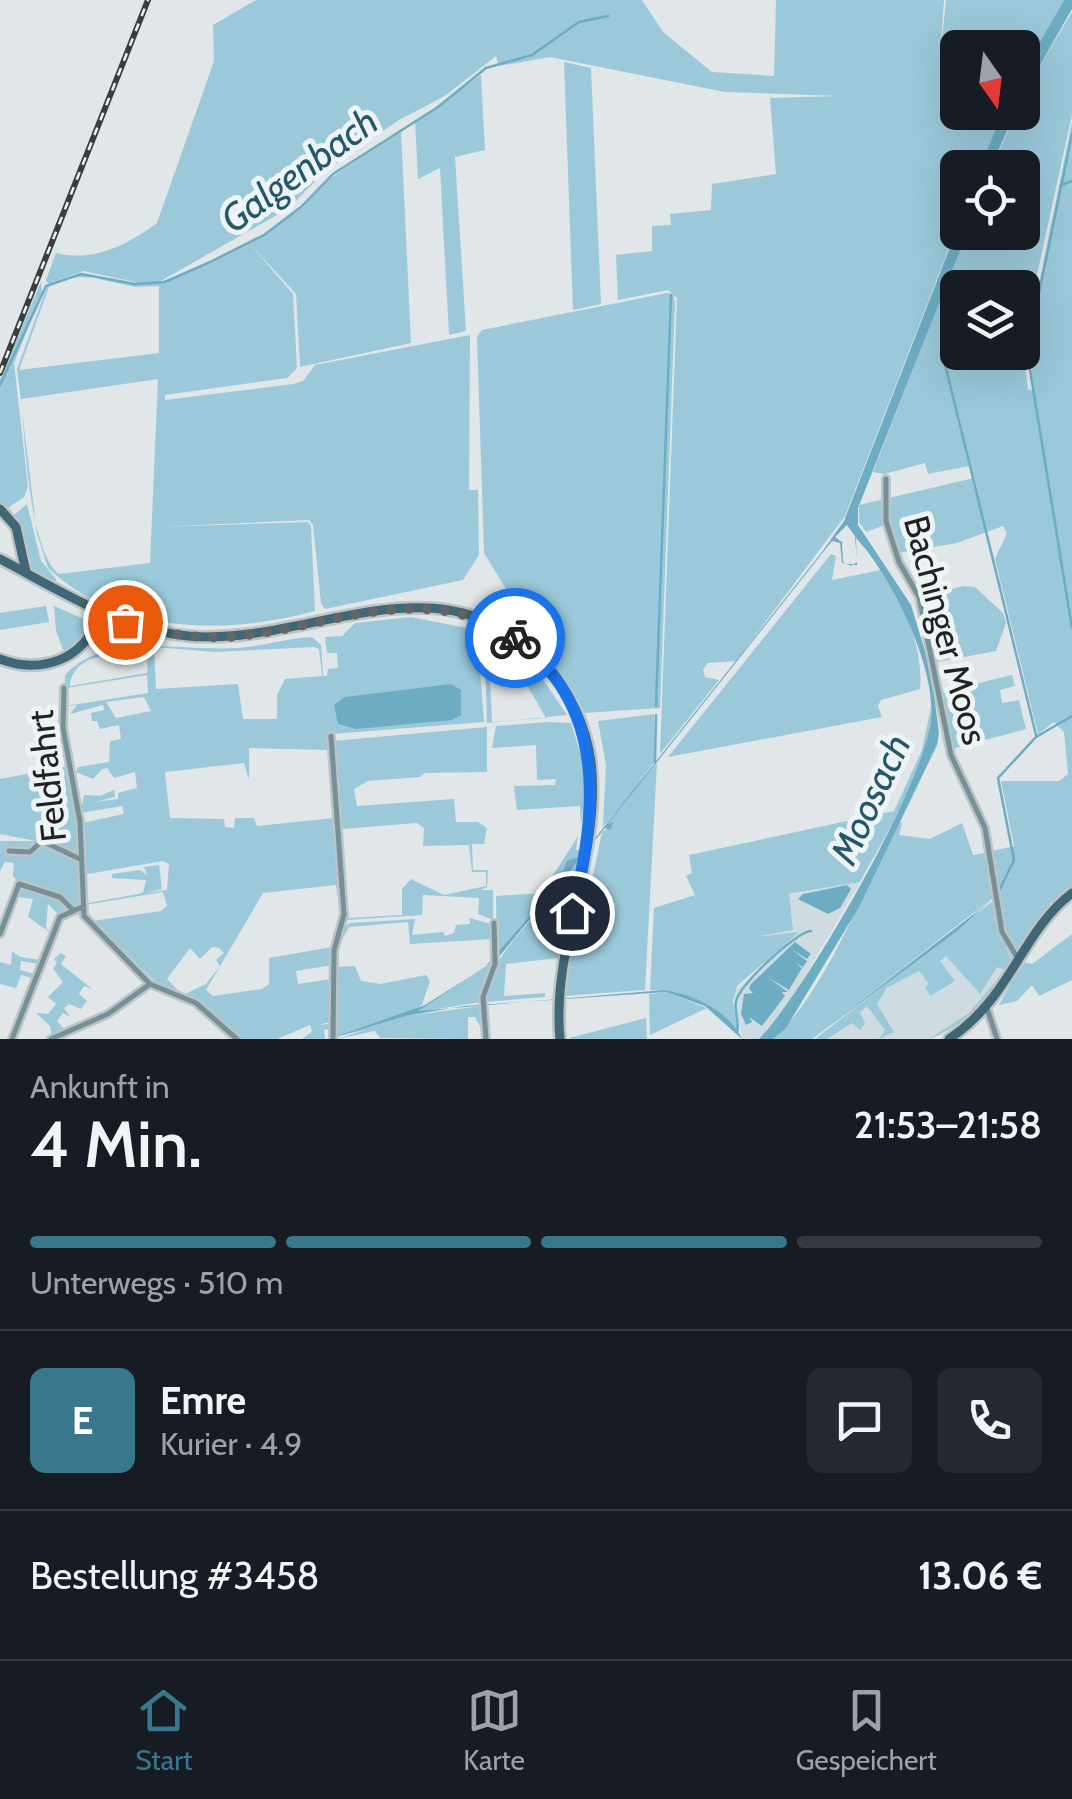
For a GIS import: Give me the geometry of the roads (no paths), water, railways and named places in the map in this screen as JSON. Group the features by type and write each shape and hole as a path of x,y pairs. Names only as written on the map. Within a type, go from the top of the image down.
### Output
{"main road":[{"path":"0,508 16,527 28,574"},
{"path":"2,560 14,560 20,551"},
{"path":"2,560 108,616 156,631 201,637 251,634 390,608 442,609 476,618 526,646 566,692 588,748 592,806 559,992 560,1039"},
{"path":"87,606 93,630"},
{"path":"0,659 24,666 54,662 75,651 108,616"},
{"path":"949,1039 987,1008 1045,921 1072,893"}],"street":[{"name":"Bachinger Moos","path":"886,479 886,521 899,562 919,598 951,756 985,828 1002,932 1020,962"},
{"name":"Feldfahrt","path":"64,688 63,728 76,792 82,908"},
{"path":"331,736 344,910 334,953 333,1038"},
{"name":"Feldfahrt","path":"10,850 30,852 42,841 80,859"},
{"path":"0,934 18,885 60,898 72,908 82,908 94,928 150,984 196,1003 237,1039"},
{"path":"12,1039 59,919 72,908"},
{"path":"486,1039 483,997 495,964 494,924"},
{"path":"51,1039 108,1014 150,984"},
{"path":"987,1008 997,1039"}],"waterway":[{"name":"Galgenbach","path":"0,385 46,286 81,274 135,284 165,282 208,263 264,235 301,207 333,174 438,107 486,68 532,55 579,22 608,16"},
{"path":"1072,134 1027,351 1072,628"},
{"path":"1060,186 1072,181"},
{"path":"656,706 671,295"},
{"path":"946,370 1036,735"},
{"path":"655,762 656,715"},
{"path":"996,897 1014,860 998,778 1036,737 1072,716"},
{"path":"737,1032 736,1001 740,993 782,949 811,931"}],"railway":[{"path":"0,373 148,0"}],"water label":[{"name":"Moosach","path":"870,799"}]}
